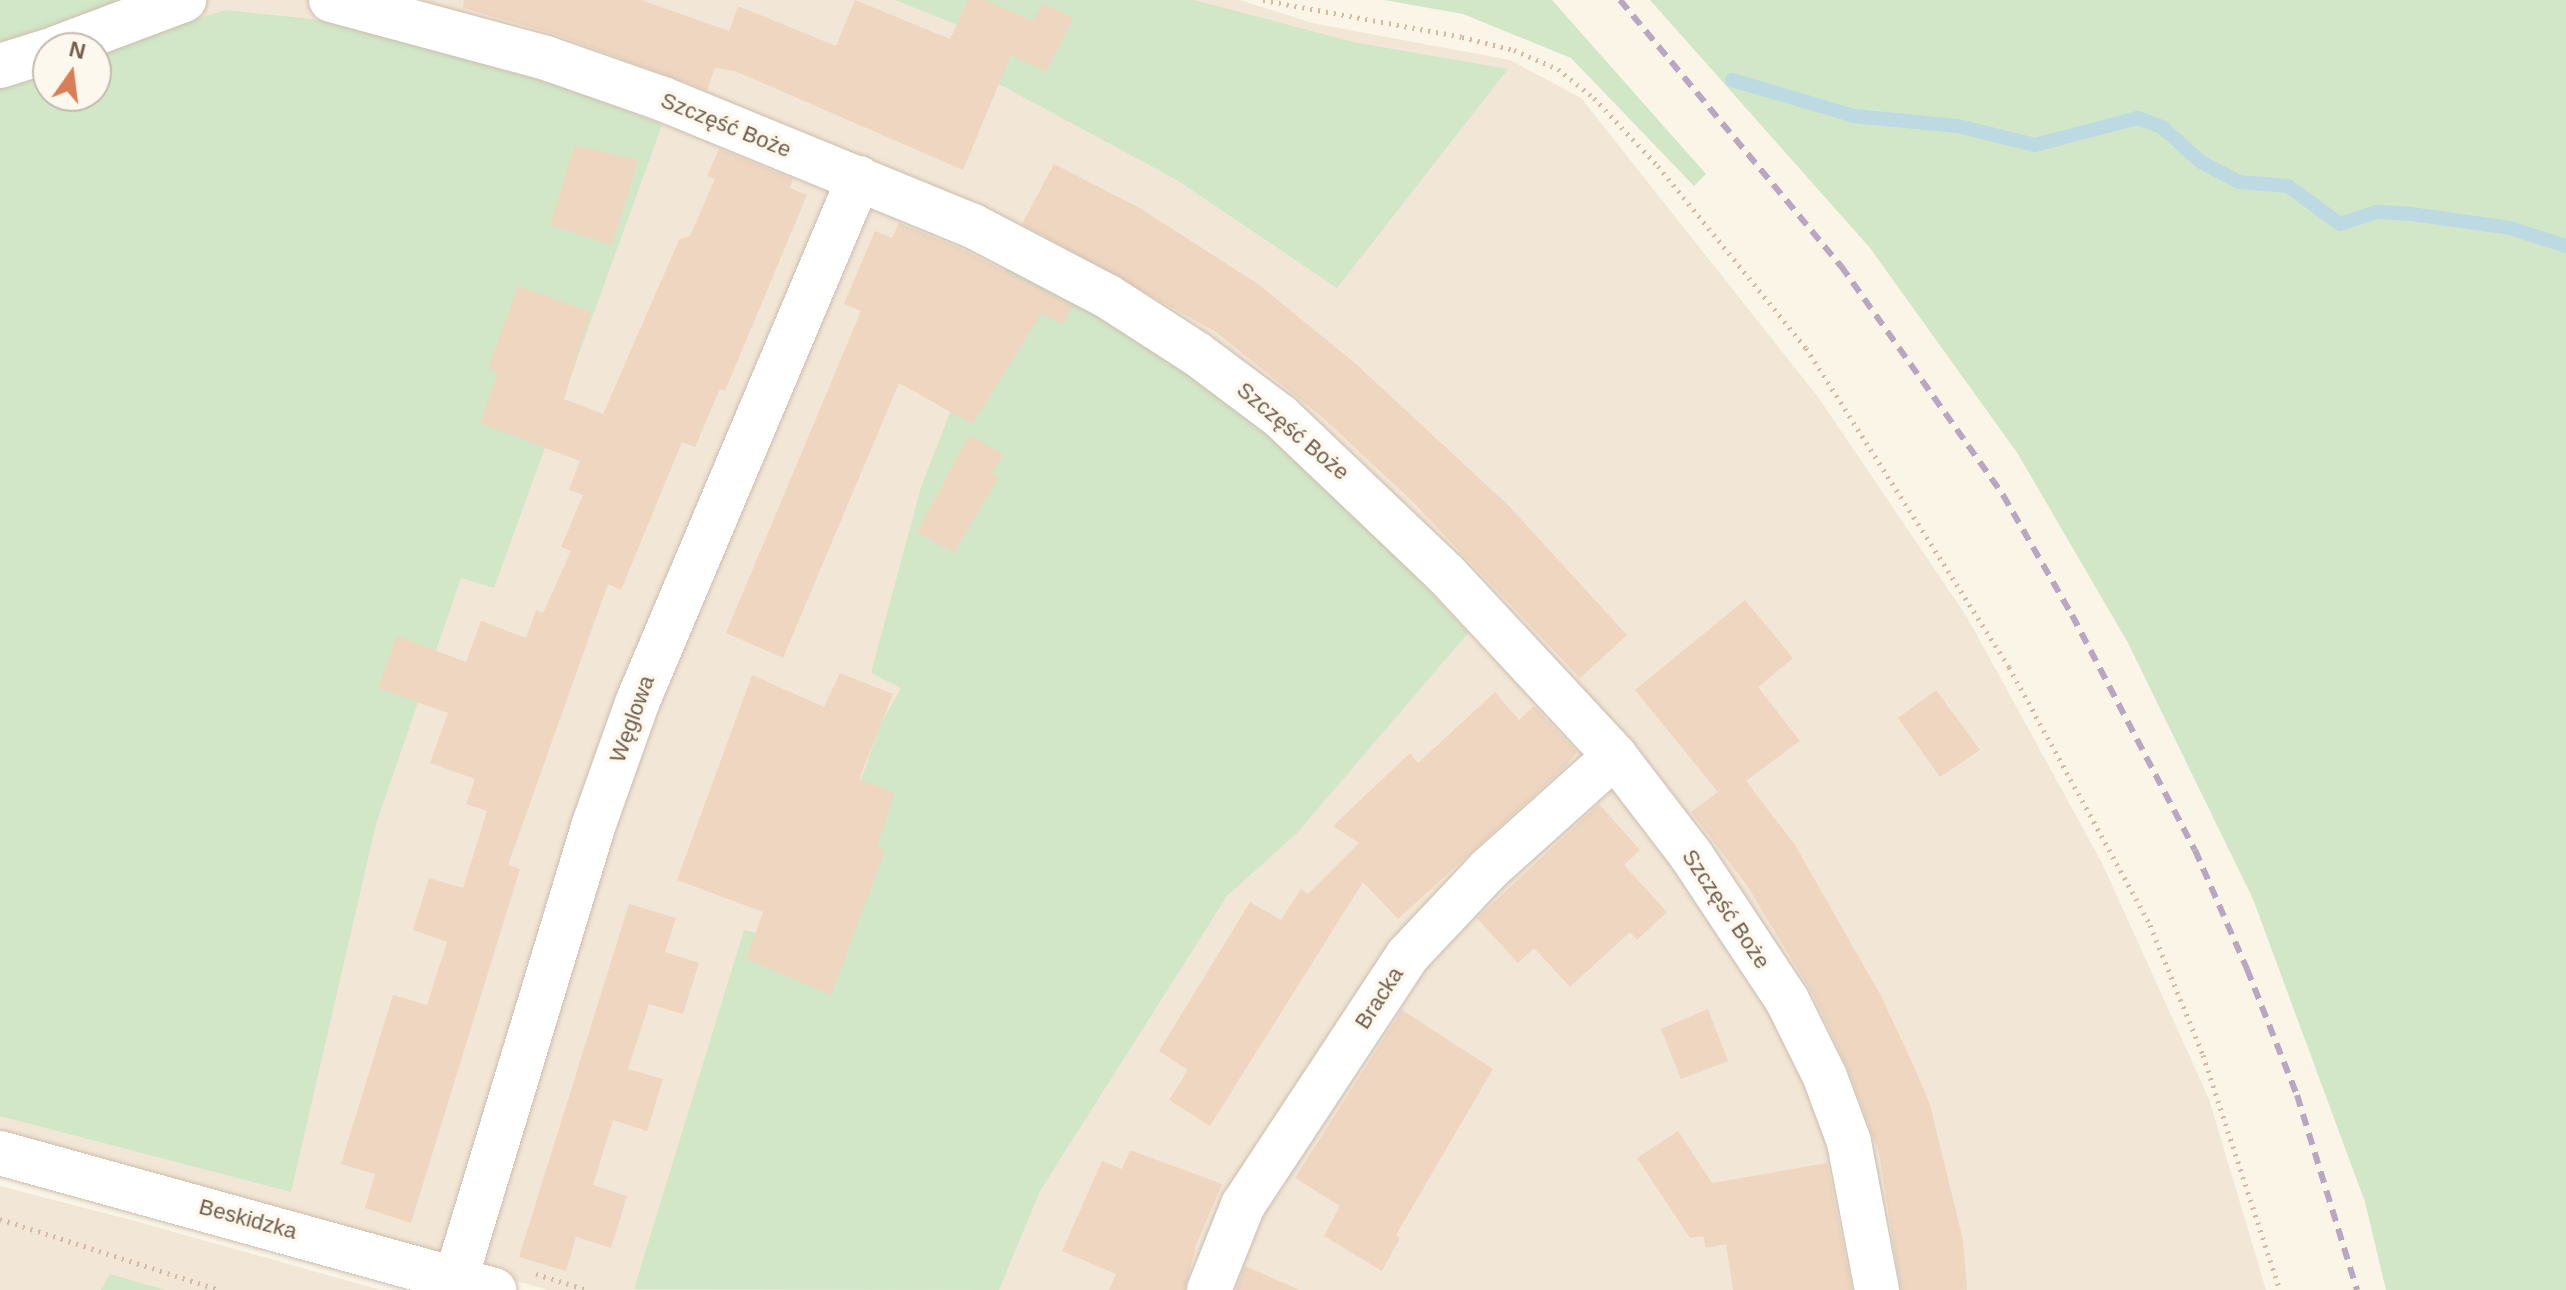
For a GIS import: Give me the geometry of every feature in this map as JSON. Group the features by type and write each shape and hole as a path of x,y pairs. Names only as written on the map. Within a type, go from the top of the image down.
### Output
{"street":[{"path":"99,32 184,0"},
{"name":"Szczęść Boże","path":"331,0 546,58 859,178 973,226 1107,296 1197,354 1280,416 1446,574 1615,756 1691,855 1787,1000 1824,1074 1849,1142 1877,1290"},
{"path":"0,66 32,56"},
{"name":"Węglowa","path":"475,1284 594,824 637,703 859,178"},
{"name":"Bracka","path":"1209,1290 1243,1205 1407,956 1489,869 1615,756"},
{"name":"Beskidzka","path":"0,1153 475,1284"}],"path":[{"path":"1263,0 1462,37 1514,50 1558,69 1594,98 1658,166 1806,348 2009,667 2150,925 2203,1055 2280,1290"},
{"path":"0,1219 220,1290"}],"shaded area":[{"path":"0,0 1240,0 1312,23 1510,60 1581,98 1818,397 1967,617 2102,863 2209,1099 2266,1290 548,1290 0,1136"},
{"path":"0,1186 139,1222 381,1290 0,1290"}],"green space":[{"path":"0,0 136,0 32,32 0,42"},
{"path":"895,0 1194,0 1353,42 1508,69 1337,288 1177,180 997,83 1008,45"},
{"path":"1384,0 1552,0 1706,174 1694,186 1571,58 1463,14"},
{"path":"1650,0 2566,0 2566,1290 2386,1290 2365,1202 2253,899 2128,643 2018,454 1870,248"},
{"path":"225,10 331,21 583,93 662,125 494,588 461,578 376,824 291,1192 0,1116 0,83 32,73 32,112 112,112 112,47"},
{"path":"1007,266 1094,308 1269,431 1340,495 1468,633 1297,833 1227,896 1040,1191 999,1290 634,1289 744,930 802,945 881,723 901,688 871,673 921,487"},
{"path":"110,1274 166,1290 101,1290"}],"building":[{"path":"464,0 641,0 729,31 738,6 836,46 855,0 950,39 968,0 985,0 1033,21 1043,3 1073,18 1046,72 1011,55 963,170 735,71 715,68 707,90 554,34 463,8"},
{"path":"575,145 638,160 612,245 550,225"},
{"path":"719,149 793,179 790,188 807,195 725,391 720,389 695,447 682,442 621,590 608,584 508,865 520,869 411,1223 365,1208 375,1174 341,1164 393,995 427,1005 447,942 413,930 429,878 463,888 487,811 466,804 475,779 430,763 448,713 378,688 397,636 466,662 481,621 526,638 536,610 543,613 571,551 561,547 583,495 569,490 580,461 480,423 498,372 488,369 518,286 591,312 564,399 603,414 679,240 690,236 715,179 707,176"},
{"path":"1054,164 1138,207 1258,284 1356,364 1509,506 1627,635 1580,678 1412,501 1322,417 1216,332 1022,224"},
{"path":"899,223 962,249 1073,306 1062,325 1042,313 972,424 899,383 783,658 726,633 861,311 844,304 875,231 892,238"},
{"path":"969,435 1003,454 992,474 999,477 954,553 917,532"},
{"path":"1745,600 1793,658 1758,687 1800,741 1746,781 1795,845 1881,996 1916,1071 1930,1105 1963,1240 1967,1290 1901,1290 1879,1153 1847,1066 1812,993 1746,884 1691,812 1718,792 1635,690"},
{"path":"840,673 893,694 859,779 894,793 877,848 885,851 831,995 746,959 763,912 677,880 752,675 824,707"},
{"path":"1936,690 1980,750 1940,777 1898,718"},
{"path":"1495,692 1519,720 1534,706 1577,752 1565,767 1398,919 1363,882 1210,1126 1169,1100 1188,1070 1159,1051 1250,902 1281,920 1301,889 1308,894 1359,843 1333,826 1410,753 1418,763"},
{"path":"1599,804 1640,850 1624,865 1667,912 1637,940 1630,932 1570,987 1534,948 1518,963 1477,918"},
{"path":"629,904 676,918 665,952 699,963 683,1014 649,1004 628,1069 663,1079 647,1131 613,1120 593,1185 627,1196 611,1248 576,1237 566,1271 519,1257"},
{"path":"1708,1009 1728,1061 1681,1079 1661,1029"},
{"path":"1402,1010 1493,1069 1396,1235 1400,1238 1382,1271 1324,1236 1340,1206 1295,1178"},
{"path":"1678,1131 1712,1183 1827,1163 1852,1290 1733,1290 1726,1244 1706,1248 1703,1236 1690,1238 1637,1158"},
{"path":"1130,1150 1222,1184 1196,1245 1185,1290 1109,1290 1116,1274 1062,1251 1102,1161 1122,1169"},
{"path":"1245,1266 1300,1290 1236,1290"}],"waterway":[{"path":"1732,80 1854,116 1958,126 2035,145 2138,118 2162,127 2201,162 2239,182 2288,186 2340,224 2377,212 2411,214 2510,228 2566,246"}],"railway":[{"path":"1620,0 1841,266 2003,495 2072,615 2195,850 2247,969 2297,1095 2357,1290"}]}
